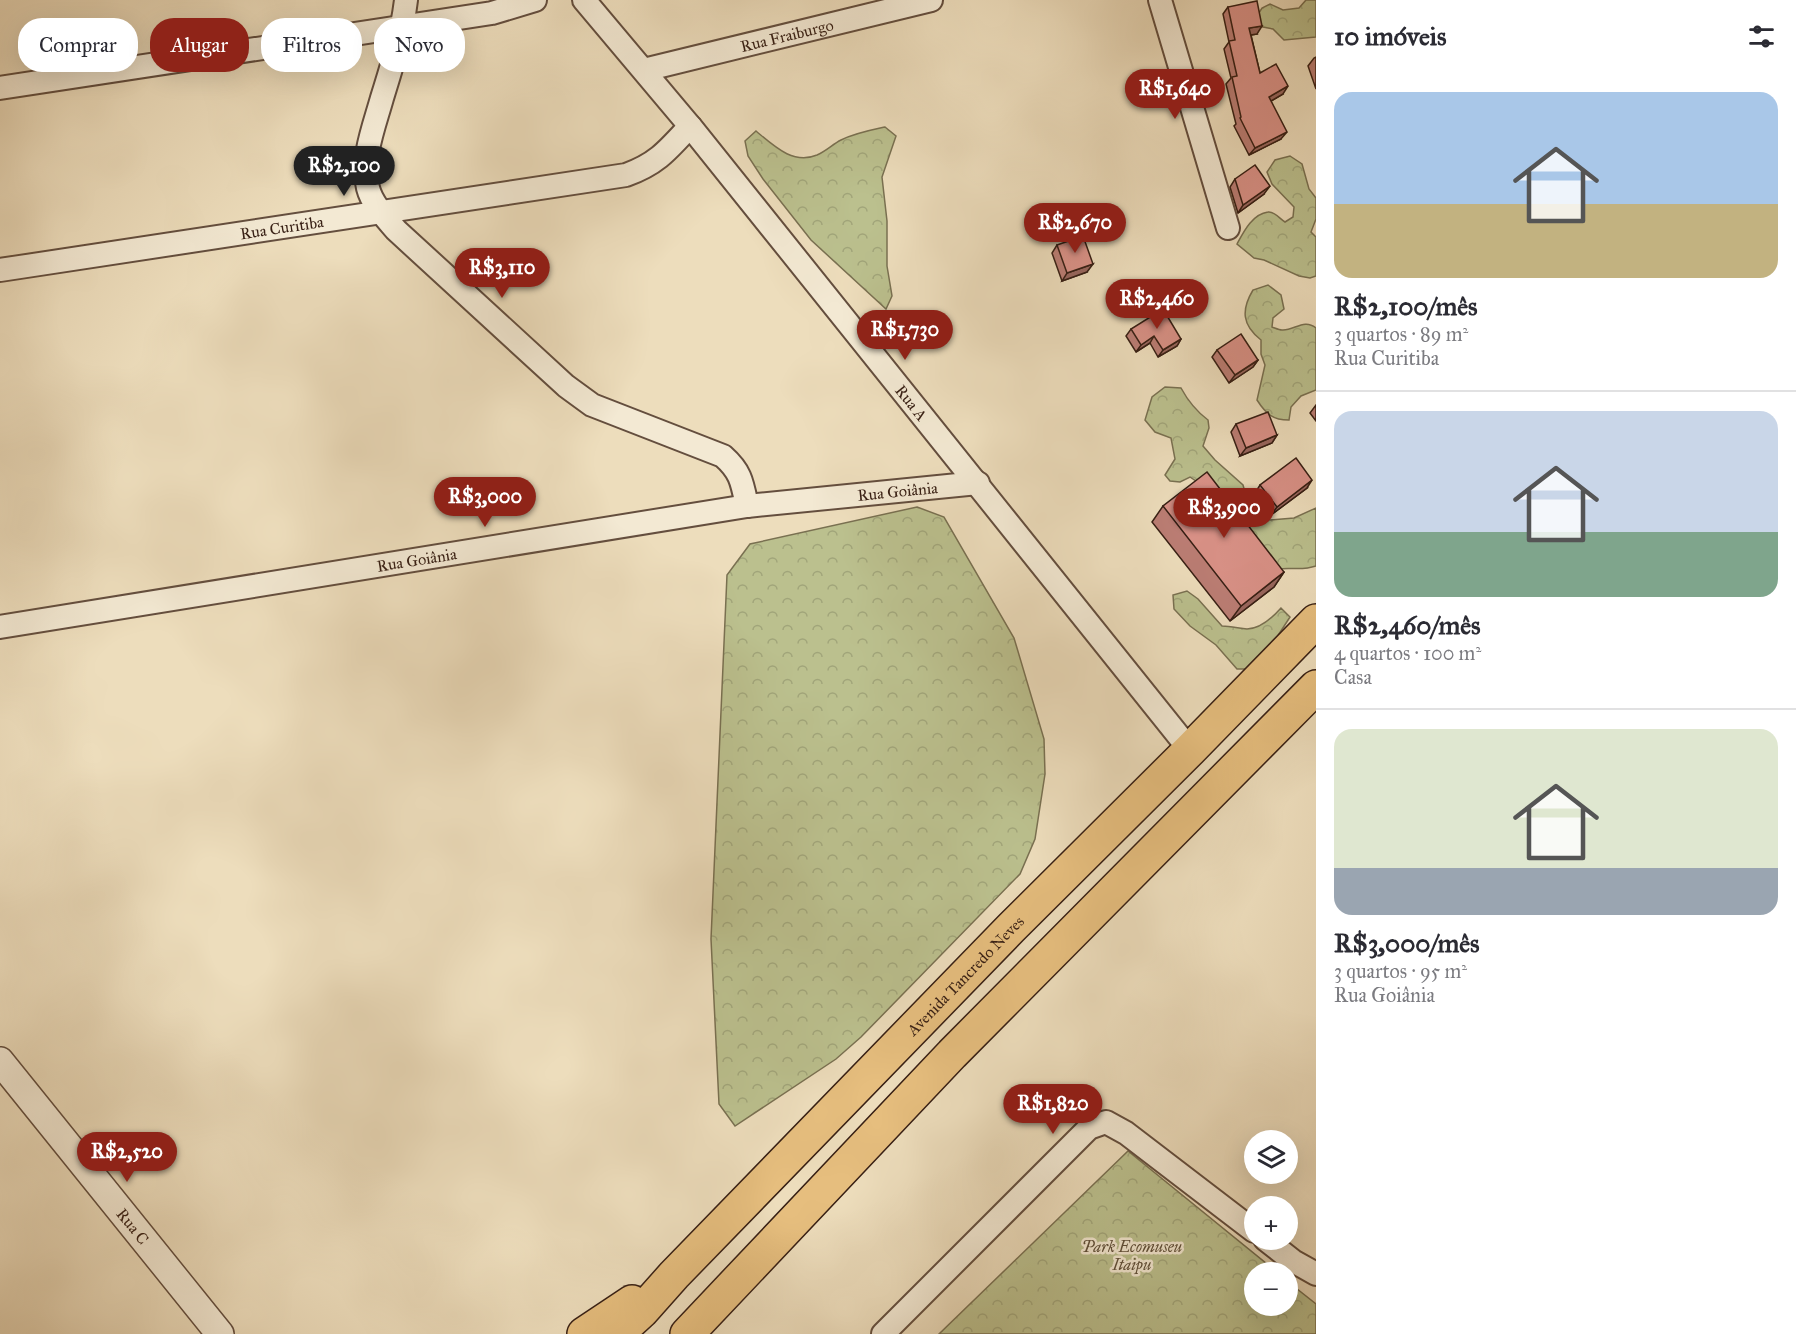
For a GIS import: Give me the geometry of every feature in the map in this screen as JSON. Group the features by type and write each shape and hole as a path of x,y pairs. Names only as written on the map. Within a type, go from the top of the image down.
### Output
{"main road":[{"name":"Avenida Tancredo Neves","path":"617,1334 642,1311 674,1275 1011,928 1316,621"},
{"path":"696,1328 952,1054 1316,687"},
{"path":"584,1334 674,1275"}],"street":[{"path":"404,18 406,0"},
{"path":"460,18 492,13 535,0"},
{"name":"Rua A","path":"584,0 690,126 1190,750"},
{"name":"Rua Fraiburgo","path":"644,70 931,0"},
{"path":"1160,0 1228,228"},
{"path":"0,88 374,31"},
{"path":"390,72 368,149 366,171 369,191 381,212 396,230 566,386 592,405 723,456 736,467 743,484 747,506"},
{"name":"Rua Curitiba","path":"0,270 626,175 646,168 662,156 690,126"},
{"name":"Rua Goiânia","path":"0,627 747,506 978,483"},
{"name":"Rua C","path":"0,1061 220,1334"},
{"path":"883,1334 1089,1128 1106,1122 1126,1133 1244,1223"},
{"path":"1279,1250 1316,1274"}],"green space":[{"path":"1306,0 1316,0 1316,37 1284,40 1273,29 1258,26 1257,16 1262,8 1270,4 1283,10 1299,8"},
{"path":"885,127 896,136 882,177 887,221 887,266 892,296 886,309 811,240 763,179 748,156 745,141 756,131 784,152 800,158 817,155 846,138"},
{"path":"1290,156 1302,164 1309,189 1316,198 1316,219 1311,232 1316,237 1316,276 1310,278 1299,276 1264,260 1254,258 1237,244 1249,225 1262,213 1272,213 1285,222 1293,217 1294,207 1272,184 1267,172 1275,160"},
{"path":"1268,285 1281,295 1284,309 1273,318 1272,327 1286,330 1307,324 1316,328 1316,390 1301,396 1291,407 1289,420 1270,415 1257,400 1265,365 1261,354 1261,340 1250,329 1245,311 1253,290"},
{"path":"1165,387 1181,388 1193,406 1208,420 1209,428 1203,446 1243,485 1246,496 1253,506 1270,520 1294,518 1316,508 1316,566 1278,569 1209,490 1190,477 1180,482 1170,481 1165,475 1175,459 1171,438 1155,432 1145,420 1152,397"},
{"path":"917,507 944,517 1014,638 1044,739 1045,774 1035,839 1020,874 861,1037 836,1059 735,1126 719,1104 711,939 727,575 750,544"},
{"path":"1187,591 1198,599 1222,626 1247,629 1257,627 1281,608 1290,617 1277,637 1249,669 1237,669 1216,645 1190,626 1174,609 1173,595"},
{"name":"Park Ecomuseu Itaipu","path":"1128,1151 1244,1245 1244,1250 1250,1250 1265,1262 1244,1262 1244,1316 1298,1316 1298,1290 1316,1304 1316,1334 939,1334"}],"building":[{"path":"1257,1 1262,26 1249,28 1260,73 1276,64 1288,86 1269,97 1287,132 1255,148 1240,118 1232,77 1237,76 1229,41 1235,40 1228,7"},
{"path":"1255,165 1270,186 1243,205 1235,179"},
{"path":"1083,236 1093,264 1067,273 1057,245"},
{"path":"1163,309 1181,339 1163,350 1154,336 1141,345 1131,329"},
{"path":"1241,334 1258,360 1235,375 1217,350"},
{"path":"1268,412 1277,435 1246,448 1236,424"},
{"path":"1296,458 1312,480 1277,507 1260,485"},
{"path":"1207,472 1284,572 1241,606 1163,506"}]}
